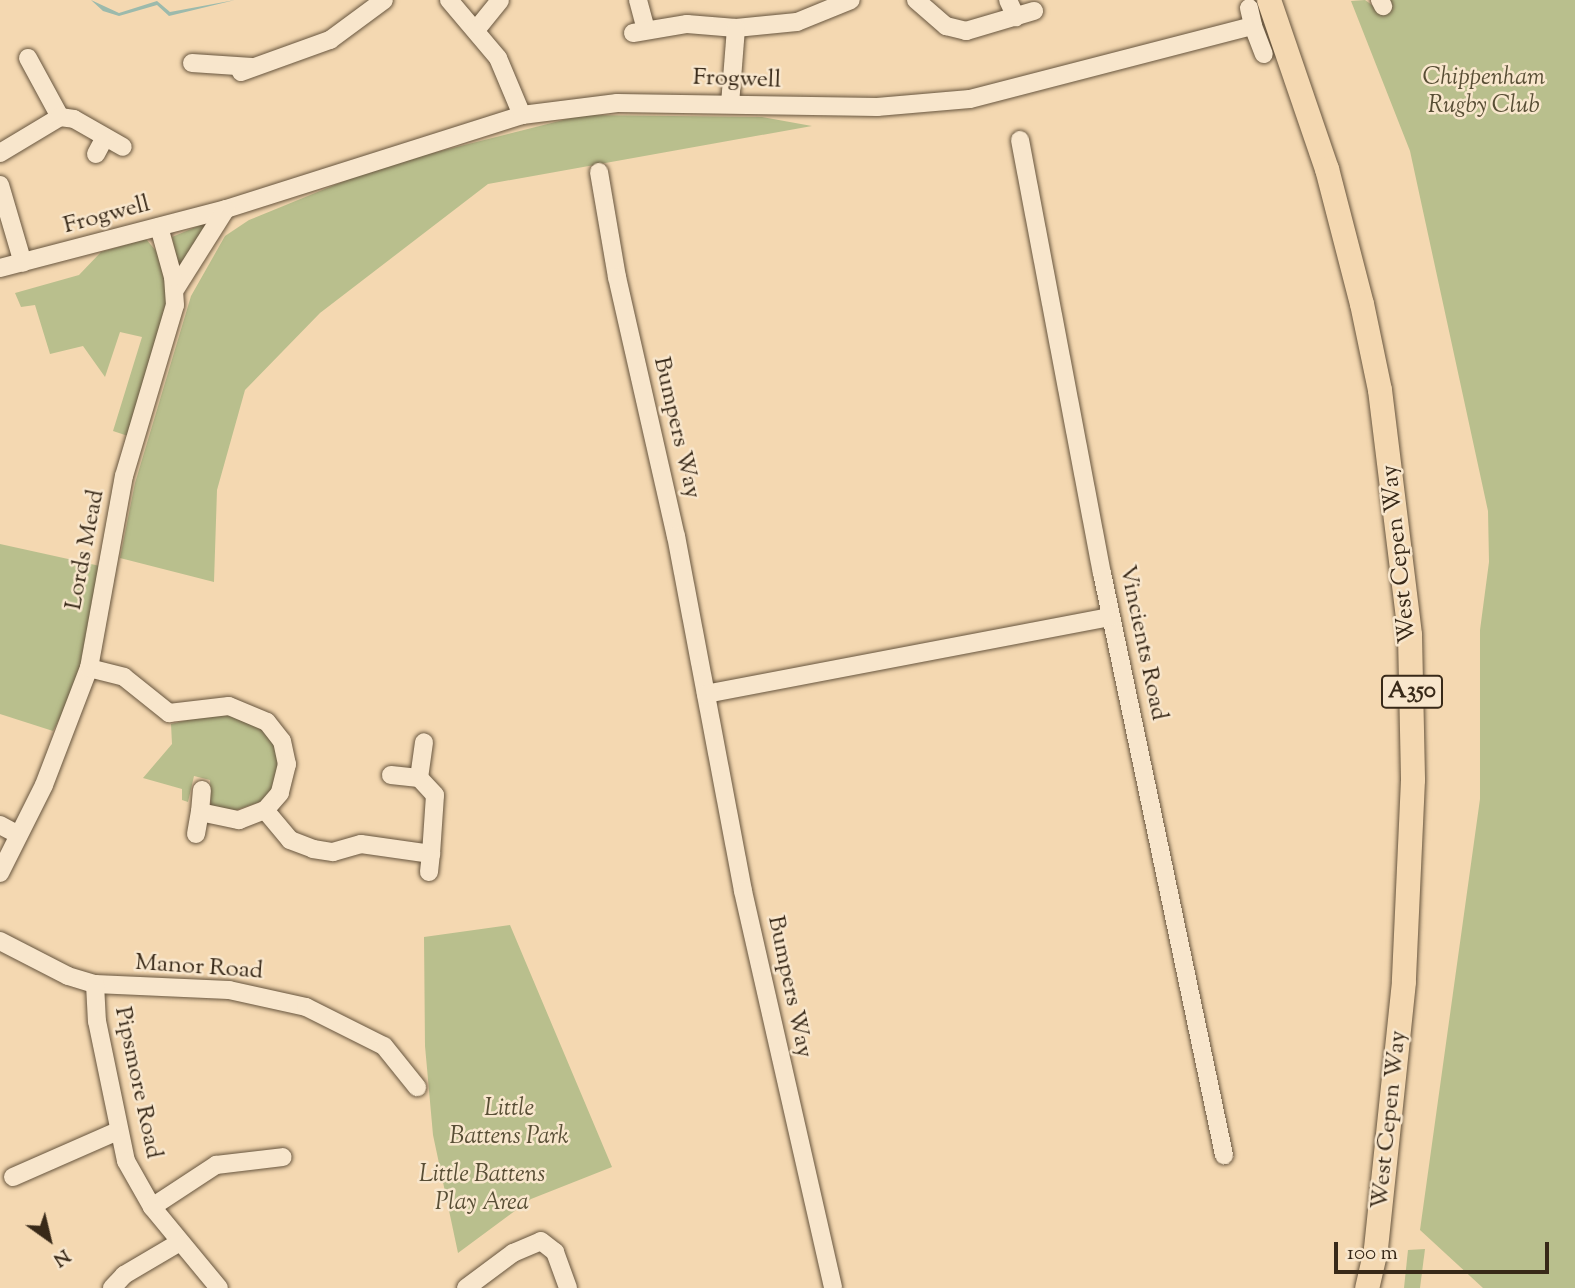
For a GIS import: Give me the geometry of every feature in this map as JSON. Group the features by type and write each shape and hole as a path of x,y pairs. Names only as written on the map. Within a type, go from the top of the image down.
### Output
{"highway":[{"name":"West Cepen Way","path":"1259,4 1327,169 1359,291 1380,390 1405,573 1413,722 1412,851 1403,994 1376,1250 1367,1288"},
{"name":"West Cepen Way","path":"1376,1250 1378,1288"}],"street":[{"path":"192,62 247,69 330,40 384,0"},
{"path":"449,0 476,30 507,75 522,115"},
{"path":"476,30 500,0"},
{"path":"638,0 640,32 696,24 736,28 784,25 851,0"},
{"path":"916,0 940,22 957,29 981,29 1034,11"},
{"path":"1008,0 1016,17"},
{"path":"1259,4 1253,26 1264,54"},
{"name":"Frogwell","path":"0,268 226,209 522,115 617,103 877,107 970,99 1253,26"},
{"path":"730,104 736,28"},
{"path":"28,58 60,117 123,147"},
{"path":"0,153 60,117"},
{"path":"96,154 105,137"},
{"name":"Vincients Road","path":"1020,140 1111,617 1224,1155"},
{"name":"Bumpers Way","path":"599,172 706,694 743,891 832,1288"},
{"path":"0,185 23,263"},
{"path":"176,288 226,209"},
{"name":"Lords Mead","path":"0,873 68,730 89,668 124,476 175,305 176,288 159,227"},
{"path":"706,694 1111,617"},
{"path":"89,668 124,677 169,713 229,706 267,722 282,741 287,764 280,793 265,810 239,820 200,812"},
{"path":"419,778 424,742"},
{"path":"265,810 284,835 303,847 333,852 361,844 430,863 435,795 419,778 391,775"},
{"path":"196,834 202,790"},
{"path":"0,825 19,835"},
{"name":"Manor Road","path":"0,940 68,976 95,984 229,990 306,1007 383,1046 417,1087"},
{"name":"Pipsmore Road","path":"95,984 97,1021 118,1131 132,1175 152,1207 219,1288"},
{"path":"13,1177 118,1131"},
{"path":"152,1207 216,1165 283,1157"},
{"path":"112,1288 124,1275 180,1242"},
{"path":"466,1288 519,1249 551,1242 568,1288"}],"green space":[{"name":"Chippenham Rugby Club","path":"1365,0 1376,8 1388,0 1575,0 1575,1288 1483,1288 1420,1230 1480,799 1480,630 1489,562 1488,511 1410,151 1351,1"},
{"path":"583,115 762,117 812,126 488,184 320,313 245,390 217,490 214,582 120,558 135,483 191,296 225,236 249,220 381,166"},
{"path":"203,224 205,228 180,271 172,237"},
{"path":"146,239 162,258 171,295 128,436 113,431 142,337 120,332 105,377 83,346 50,354 35,305 21,307 15,293 79,275 101,252"},
{"path":"0,544 100,566 86,669 53,731 0,714"},
{"path":"222,712 260,723 281,754 275,788 266,800 233,811 211,806 210,780 194,776 188,802 182,800 182,789 143,778 172,744 171,724"},
{"name":"Little Battens Park","path":"510,925 612,1167 531,1199 458,1253 433,1135 425,1046 424,937"},
{"path":"1425,1249 1420,1288 1404,1288 1408,1250"}],"shaded area":[{"path":"91,0 119,13 157,1 170,12 235,0 169,16 157,5 119,16 103,11"}],"park label":[{"name":"Little Battens Play Area","path":"482,1190"}]}
